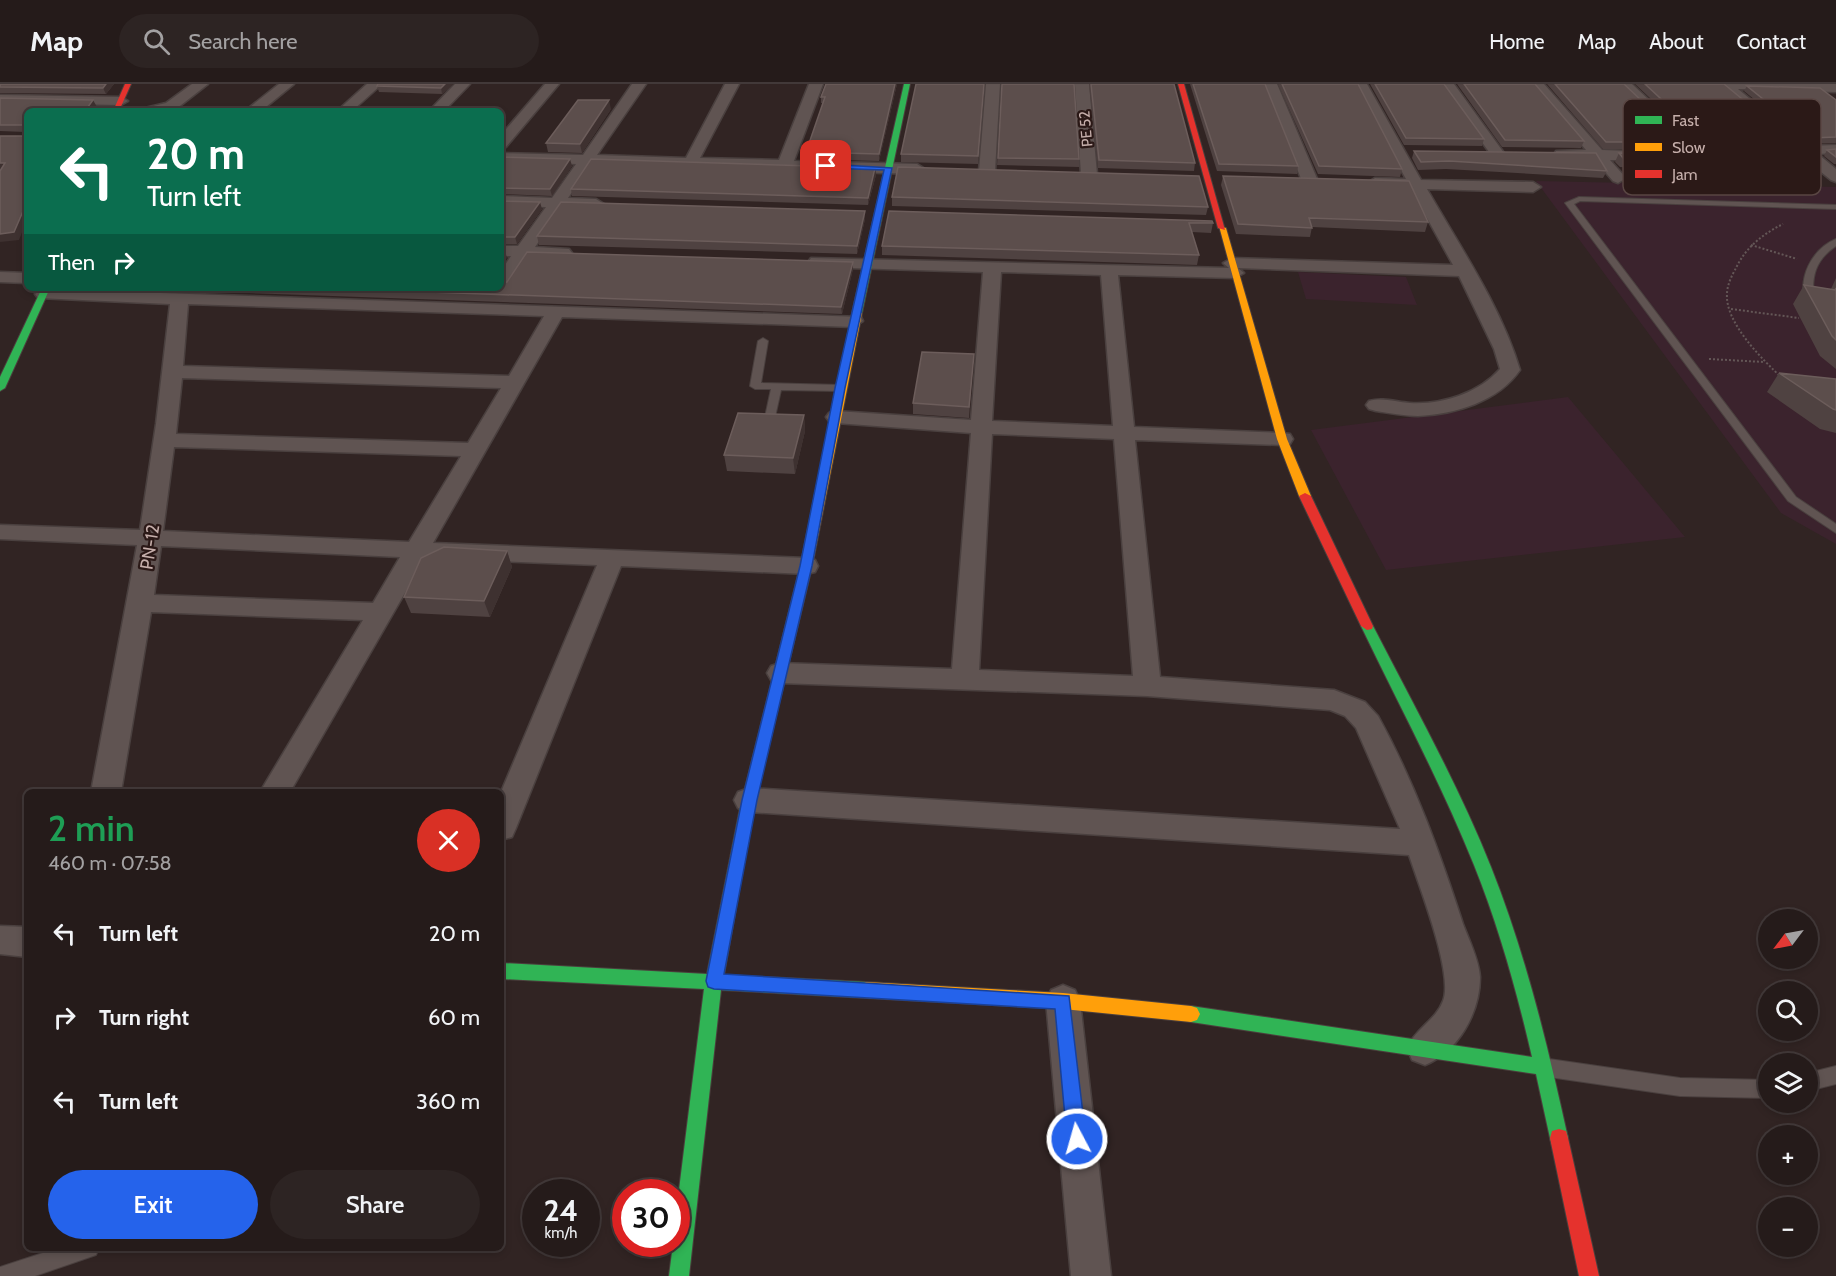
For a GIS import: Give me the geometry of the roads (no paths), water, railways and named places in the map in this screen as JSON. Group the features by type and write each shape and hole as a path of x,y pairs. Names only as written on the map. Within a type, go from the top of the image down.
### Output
{"street":[{"path":"0,99 119,106 128,84"},
{"path":"163,108 171,106 201,84"},
{"path":"256,108 287,84"},
{"path":"347,108 375,84"},
{"path":"439,108 463,84"},
{"path":"504,140 552,84"},
{"path":"504,280 639,84"},
{"path":"691,162 732,84"},
{"path":"785,165 816,84"},
{"path":"679,1276 714,981 749,800 806,566 840,388 867,264 872,212 889,168 907,84"},
{"path":"987,171 993,84"},
{"name":"PE 52","path":"1082,84 1090,174"},
{"path":"1181,84 1208,178 1215,223 1233,268 1282,439 1314,518 1473,844 1496,901 1544,1067 1589,1276"},
{"path":"1270,84 1316,181 1287,180"},
{"path":"1360,84 1465,271 1504,349 1510,369 1500,384 1457,402 1421,410 1376,405"},
{"path":"1447,84 1502,153 1474,152"},
{"path":"1537,84 1618,178"},
{"path":"1624,84 1639,99"},
{"path":"1695,84 1826,86 1836,96"},
{"path":"1724,84 1742,99"},
{"path":"1821,149 1836,149"},
{"path":"1397,151 1419,151"},
{"path":"1542,154 1623,155"},
{"path":"504,157 932,169"},
{"path":"1821,165 1836,177"},
{"path":"1357,182 1533,187"},
{"path":"504,201 617,204"},
{"path":"872,212 901,213"},
{"path":"504,251 582,254"},
{"path":"796,261 1109,271 1233,268 1465,271"},
{"path":"965,678 992,268"},
{"path":"1109,271 1126,431 1147,686"},
{"path":"0,277 24,285"},
{"path":"0,388 33,291"},
{"path":"110,291 556,312 854,321"},
{"path":"483,309 496,291"},
{"name":"PN-12","path":"107,789 141,603 185,294"},
{"path":"277,789 556,312"},
{"path":"173,372 515,382"},
{"path":"836,417 1282,439"},
{"path":"165,440 475,450"},
{"path":"0,532 806,566"},
{"path":"504,821 612,557"},
{"path":"141,603 380,612"},
{"path":"780,673 1147,686 1334,700 1355,709 1368,723 1421,843 1463,974 1461,1003 1449,1024 1425,1048"},
{"path":"749,800 1421,843"},
{"path":"0,940 24,942"},
{"path":"504,971 1063,1001 1161,1010 1544,1067"},
{"path":"1063,1001 1091,1276"}],"lane":[{"path":"1831,207 1579,199 1569,203 1792,499 1806,511 1836,529"},
{"path":"1809,301 1806,281 1812,263 1824,249 1836,242"},
{"path":"763,340 755,386 840,388"},
{"path":"770,417 777,387"},
{"path":"1544,1067 1680,1087 1758,1089"},
{"path":"1818,1080 1836,1075"},
{"path":"4,1276 80,1251"}]}
